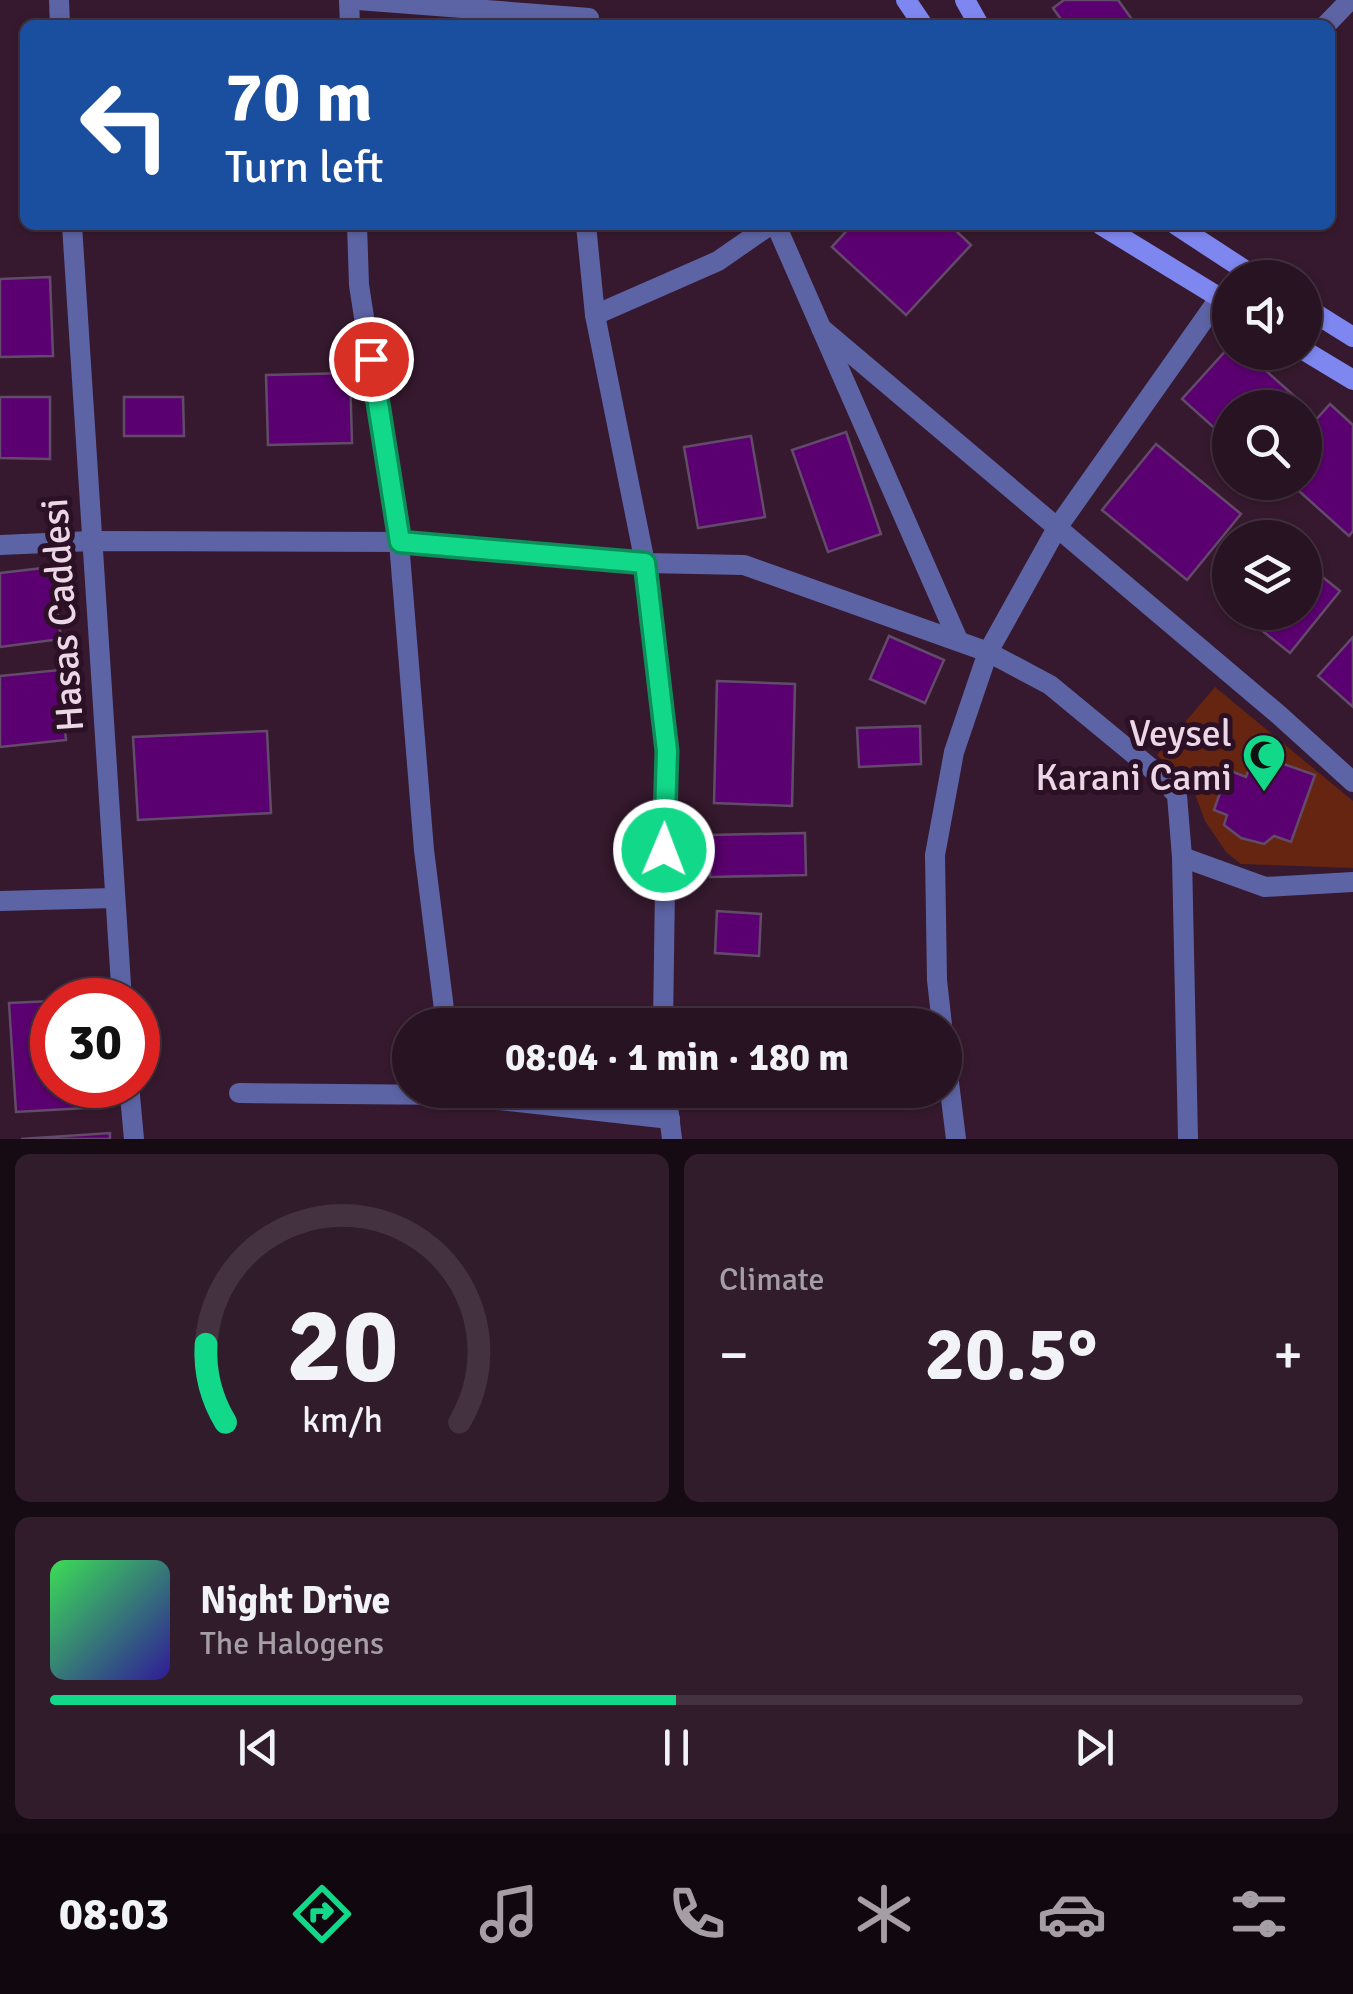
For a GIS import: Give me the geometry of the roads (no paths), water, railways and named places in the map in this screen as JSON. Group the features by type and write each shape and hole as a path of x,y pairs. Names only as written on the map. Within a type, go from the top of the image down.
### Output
{"main road":[{"path":"1109,230 1212,293"},
{"path":"1184,230 1230,260"},
{"path":"1322,317 1353,336"},
{"path":"1322,361 1353,380"}],"street":[{"path":"358,0 591,14"},
{"path":"1331,20 1350,0"},
{"name":"Hasas Caddesi","path":"72,230 120,978"},
{"path":"357,230 360,286 400,542 424,850 444,1008"},
{"path":"586,230 595,315 645,563 667,751 663,1008"},
{"path":"595,315 718,261 765,230"},
{"path":"775,230 958,640"},
{"path":"940,1008 935,855 954,752 988,652 1057,528 1212,319"},
{"path":"821,328 1353,782"},
{"path":"0,546 92,541 400,542 645,563 744,564 988,652 1050,685 1158,774 1176,794 1182,857 1188,1139"},
{"path":"1182,857 1265,887 1353,882"},
{"path":"0,901 115,898"},
{"path":"239,1093 392,1092"},
{"path":"132,1108 134,1139"},
{"path":"548,1108 671,1129"},
{"path":"952,1108 956,1139"}],"place":[{"name":"Veysel Karani Cami","path":"1264,793"}]}
